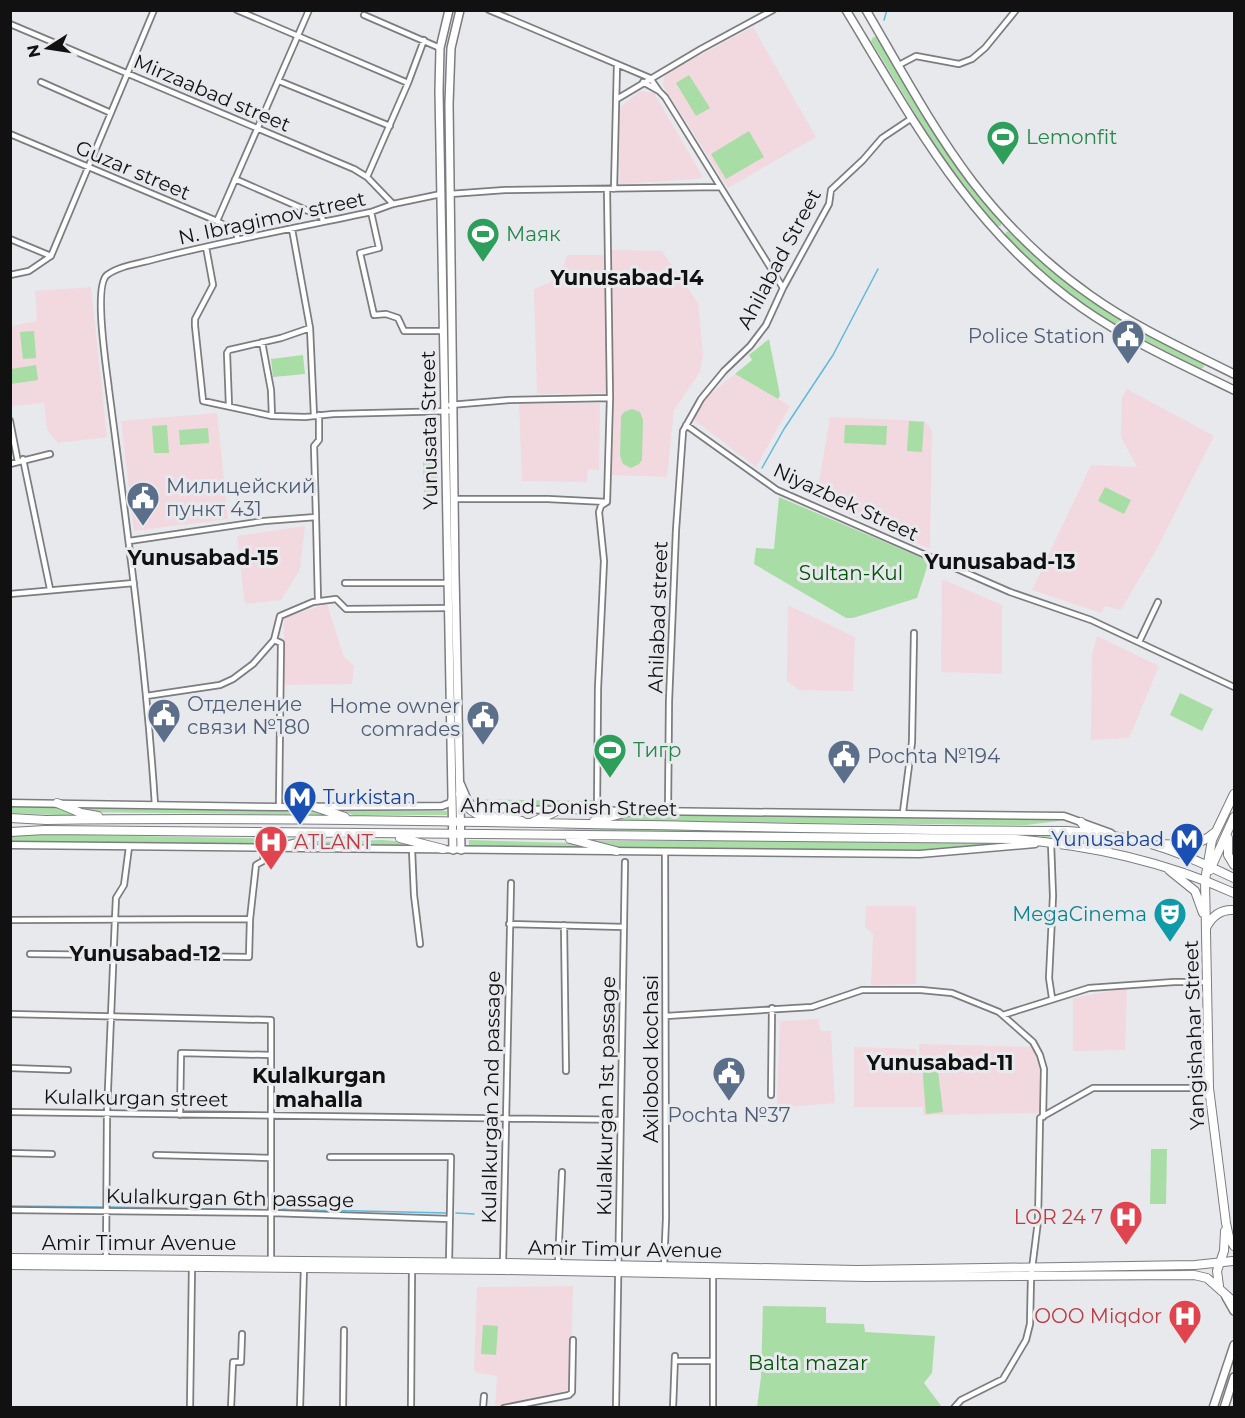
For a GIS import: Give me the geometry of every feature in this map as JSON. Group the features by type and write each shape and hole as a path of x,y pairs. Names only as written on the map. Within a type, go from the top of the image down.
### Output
{"main road":[{"name":"Yunusata Street","path":"449,10 440,48 441,194 443,331 454,499 459,781"},
{"name":"Yunusata Street","path":"457,850 448,583 448,408 449,69 459,10"},
{"path":"846,10 947,173 998,234 1037,272 1084,310 1132,339 1234,390"},
{"path":"866,10 959,164 1008,223 1058,271 1098,301 1136,324 1234,374"},
{"path":"863,38 877,29"},
{"path":"998,234 1008,223"},
{"path":"1199,373 1207,369 1208,365 1204,359"},
{"path":"459,781 456,794 466,808 476,814 508,816 531,823 559,810"},
{"path":"1205,880 1215,832 1234,794"},
{"path":"57,803 81,813 114,819"},
{"path":"315,807 352,820"},
{"path":"581,825 636,810"},
{"path":"1209,867 1234,817"},
{"name":"Ahmad Donish Street","path":"10,818 352,820 1068,831 1148,843 1234,878"},
{"path":"1081,822 1091,833 1094,841 1089,848"},
{"name":"Ahmad Donish Street","path":"10,832 45,830 1015,839 1089,848 1136,857 1205,880 1234,893"},
{"path":"1228,830 1228,855 1234,865"},
{"path":"1148,843 1193,845 1204,841 1215,832"},
{"path":"278,848 333,834"},
{"path":"387,834 443,849"},
{"path":"560,836 616,851"},
{"path":"1161,864 1183,879 1195,891 1206,927"},
{"name":"Yangishahar Street","path":"1205,880 1209,1088 1226,1223 1229,1237 1234,1245"},
{"path":"1206,927 1216,915 1226,910 1234,910"},
{"name":"Yangishahar Street","path":"1219,1263 1224,1249 1226,1223"},
{"name":"Amir Timur Avenue","path":"10,1258 106,1262 503,1266 868,1277 1219,1263"},
{"name":"Amir Timur Avenue","path":"412,1265 450,1258 503,1266 558,1264 619,1269"},
{"name":"Amir Timur Avenue","path":"192,1263 271,1260 304,1264"},
{"path":"1218,1282 1219,1263 1234,1260"},
{"path":"1218,1282 1220,1272 1234,1260"},
{"name":"Amir Timur Avenue","path":"10,1265 106,1262"},
{"name":"Amir Timur Avenue","path":"1032,1272 1196,1275 1209,1280 1234,1302"},
{"name":"Amir Timur Avenue","path":"1218,1282 1225,1295"},
{"path":"1225,1295 1234,1311"},
{"path":"1213,1407 1234,1345"},
{"path":"1224,1407 1234,1377"},
{"path":"1222,1382 1227,1382 1231,1386"}],"street":[{"path":"10,275 29,272 51,256 154,10"},
{"path":"237,10 408,83"},
{"path":"217,221 309,10"},
{"path":"489,10 650,78 665,97 783,288"},
{"path":"617,99 650,78 773,10"},
{"path":"899,65 916,56 959,64 972,59 985,48 1016,10"},
{"path":"364,15 440,48"},
{"name":"Mirzaаbаd street","path":"10,24 354,169 367,177 393,204"},
{"path":"367,177 424,40"},
{"path":"615,189 617,64"},
{"path":"279,81 390,126"},
{"path":"41,82 111,113"},
{"path":"643,82 659,91"},
{"name":"Ahilabad Street","path":"686,425 701,399 724,371 750,346 766,325 783,288 829,204 831,190 863,160 882,138 912,118"},
{"name":"Guzar street","path":"10,134 217,221 236,232 238,240"},
{"path":"235,178 322,217 323,222"},
{"name":"N. Ibragimov street","path":"129,541 106,365 101,289 109,274 126,267 206,247 371,212 393,204 441,194 505,190 720,187"},
{"path":"607,189 610,399 607,502"},
{"path":"371,212 379,248 360,253 374,315 386,314 398,318 404,330 443,331"},
{"path":"292,229 310,328 319,440 314,446 318,601"},
{"path":"10,239 51,256"},
{"path":"206,247 213,285 195,319 202,398 205,401 272,416 316,416 448,408 509,400 610,399"},
{"path":"229,406 228,351 230,348 262,342 310,328"},
{"path":"262,342 271,390 272,416"},
{"path":"10,421 50,589"},
{"name":"Niyazbek Street","path":"686,425 777,490 1000,588 1091,620 1234,687"},
{"name":"Ahilabad street","path":"668,811 669,701 676,530 682,437 686,425"},
{"path":"10,464 50,454"},
{"path":"454,499 548,499 607,502"},
{"path":"597,810 598,676 604,561 599,512 601,506 607,502"},
{"path":"155,805 129,541 264,521 316,517"},
{"path":"10,594 134,583"},
{"path":"345,583 448,583"},
{"path":"146,696 226,682 253,664 274,640 280,616 318,601 336,599 346,609 449,608"},
{"path":"1139,642 1158,602"},
{"path":"903,812 912,742 914,633"},
{"path":"274,640 281,642 279,807"},
{"name":"Ahmad Donish Street","path":"459,781 469,803 481,808 1064,816 1126,838"},
{"name":"Ahmad Donish Street","path":"10,803 279,807 442,806 450,803 456,794"},
{"path":"1051,843 1053,896 1049,978 1052,998"},
{"name":"Ahmad Donish Street","path":"10,845 920,854 1051,843"},
{"path":"106,1262 107,1113 116,898 124,885 129,847"},
{"path":"174,956 249,957 250,919 256,864 264,861 265,848"},
{"path":"412,850 414,895 420,944"},
{"name":"Axilobod kochasi","path":"664,1270 666,852"},
{"name":"Kulalkurgan 1st passage","path":"616,1407 625,862"},
{"name":"Kulalkurgan 2nd passage","path":"503,1266 511,883"},
{"path":"10,920 250,919"},
{"path":"509,924 624,927"},
{"path":"564,925 566,1071"},
{"path":"30,954 113,956"},
{"path":"1004,1015 1076,990 1108,985 1207,982"},
{"path":"666,1016 812,1007 862,990 952,993 1004,1015 1027,1036 1038,1051 1044,1069 1043,1117"},
{"path":"771,1095 772,1008"},
{"path":"10,1014 271,1020 271,1260"},
{"path":"180,1115 181,1053 272,1055"},
{"path":"10,1068 68,1070"},
{"path":"954,1407 962,1400 1003,1379 1020,1353 1030,1324 1032,1272 1038,1221 1040,1118 1094,1088 1209,1088"},
{"name":"Kulalkurgan street","path":"10,1112 621,1120"},
{"path":"10,1153 52,1154"},
{"path":"156,1155 271,1158"},
{"path":"330,1157 451,1157 450,1258"},
{"path":"558,1264 562,1172"},
{"name":"Kulalkurgan 6th passage","path":"10,1210 272,1213 450,1219"},
{"path":"190,1407 192,1263"},
{"path":"300,1407 304,1264"},
{"path":"411,1407 412,1265"},
{"path":"713,1271 713,1407"},
{"path":"343,1407 344,1330"},
{"path":"231,1407 233,1362 241,1362 242,1334"},
{"path":"504,1407 569,1395 572,1392 573,1340"},
{"path":"673,1407 675,1358 713,1361"},
{"path":"483,1407 484,1396"}],"shaded area":[{"path":"753,27 816,137 728,188 663,85 665,74"},
{"path":"640,91 654,93 703,177 620,184 618,109"},
{"path":"612,250 662,251 698,303 703,354 700,372 674,410 667,477 612,475"},
{"path":"567,255 605,255 606,393 537,394 534,289 549,283 561,274"},
{"path":"91,287 107,437 58,443 47,430 44,403 12,406 10,326 37,321 35,291"},
{"path":"735,374 790,406 756,467 693,419 698,404"},
{"path":"1127,389 1214,436 1159,545 1121,610 1105,606 1101,613 1032,590 1091,465 1137,467 1121,437 1122,397"},
{"path":"600,403 599,470 588,469 587,482 522,481 519,404"},
{"path":"217,413 228,519 134,531 121,421"},
{"path":"830,417 924,421 932,430 930,549 816,500"},
{"path":"305,526 300,570 281,600 245,604 237,536"},
{"path":"942,579 1002,605 1002,674 941,672"},
{"path":"327,604 344,657 354,666 352,684 284,685 284,618"},
{"path":"788,605 855,637 853,691 799,690 787,681"},
{"path":"1097,636 1159,666 1129,738 1091,740 1092,655"},
{"path":"866,906 916,906 916,984 871,985 873,934 865,927"},
{"path":"1127,988 1125,1050 1073,1051 1073,998"},
{"path":"819,1019 820,1031 831,1031 835,1103 777,1108 780,1021"},
{"path":"919,1044 1035,1047 1040,1069 1041,1113 923,1115 923,1107 854,1107 854,1047 916,1049 920,1074"},
{"path":"573,1286 570,1389 495,1407 497,1376 474,1372 477,1287"}],"green space":[{"path":"873,37 877,37 934,132 966,178 1001,221 1001,226 996,226 978,205 945,159 871,41"},
{"path":"689,75 710,108 696,116 676,83"},
{"path":"749,131 764,157 726,179 711,154"},
{"path":"1010,231 1050,269 1083,295 1134,327 1204,363 1204,367 1201,369 1136,336 1075,298 1030,260 1005,235"},
{"path":"34,331 36,358 23,359 20,332"},
{"path":"769,339 780,395 778,399 735,374 752,360 749,355"},
{"path":"303,355 305,374 273,377 271,359"},
{"path":"36,365 38,380 11,384 11,369"},
{"path":"632,409 640,412 643,420 642,460 631,468 623,464 620,456 621,416"},
{"path":"909,421 924,422 922,452 907,451"},
{"path":"167,425 169,453 154,453 152,426"},
{"path":"845,425 887,426 886,445 844,443"},
{"path":"208,428 209,443 180,445 179,430"},
{"path":"423,462 438,462 438,492 424,492"},
{"path":"1105,487 1131,500 1124,514 1098,501"},
{"name":"Sultan-Kul","path":"779,497 929,561 917,598 853,618 846,618 754,564 756,548 774,549"},
{"path":"1180,693 1213,709 1202,731 1170,715"},
{"path":"470,799 593,800 593,806 479,806"},
{"path":"10,806 55,807 80,816 13,813"},
{"path":"73,807 313,810 329,815 84,812"},
{"path":"342,810 447,811 447,815 353,815"},
{"path":"643,813 1062,818 1067,820 1026,825 610,821"},
{"path":"584,828 1036,834 1080,837 1090,841 1088,843 1036,836 510,832"},
{"path":"27,834 303,839 277,846 11,843 11,836"},
{"path":"382,840 408,842 423,847 295,846 313,842"},
{"path":"469,840 572,843 594,849 469,847"},
{"path":"593,841 1015,842 909,851 621,848"},
{"path":"937,1063 943,1112 926,1114 922,1064"},
{"path":"1151,1149 1167,1149 1166,1204 1150,1204"},
{"name":"Balta mazar","path":"763,1306 826,1307 826,1323 864,1324 865,1332 935,1336 932,1373 924,1383 942,1407 757,1407 761,1377"},
{"path":"483,1325 498,1326 496,1355 481,1354"}],"waterway":[{"path":"884,20 887,10"},
{"path":"762,468 784,429 833,355 878,269"},
{"path":"10,1206 104,1207"},
{"path":"110,1207 268,1210"},
{"path":"274,1209 447,1213"},
{"path":"456,1213 474,1214"}],"place":[{"name":"Lemonfit","path":"1003,166"},
{"name":"Маяк","path":"483,263"},
{"name":"Police Station","path":"1128,365"},
{"name":"Милицейский пункт 431","path":"143,527"},
{"name":"Отделение связи №180","path":"164,744"},
{"name":"Home owner comrades","path":"483,746"},
{"name":"Тигр","path":"610,779"},
{"name":"Pochta №194","path":"844,785"},
{"name":"Turkistan","path":"300,826"},
{"name":"Yunusabad","path":"1187,868"},
{"name":"ATLANT","path":"271,871"},
{"name":"MegaCinema","path":"1170,943"},
{"name":"Pochta №37","path":"729,1102"},
{"name":"LOR 24 7","path":"1126,1246"},
{"name":"OOO Miqdor","path":"1185,1345"}],"district":[{"name":"Yunusabad-14","path":"627,278"},
{"name":"Yunusabad-15","path":"203,558"},
{"name":"Yunusabad-13","path":"1000,562"},
{"name":"Yunusabad-12","path":"145,954"},
{"name":"Yunusabad-11","path":"940,1063"},
{"name":"Kulalkurgan mahalla","path":"319,1088"}]}
